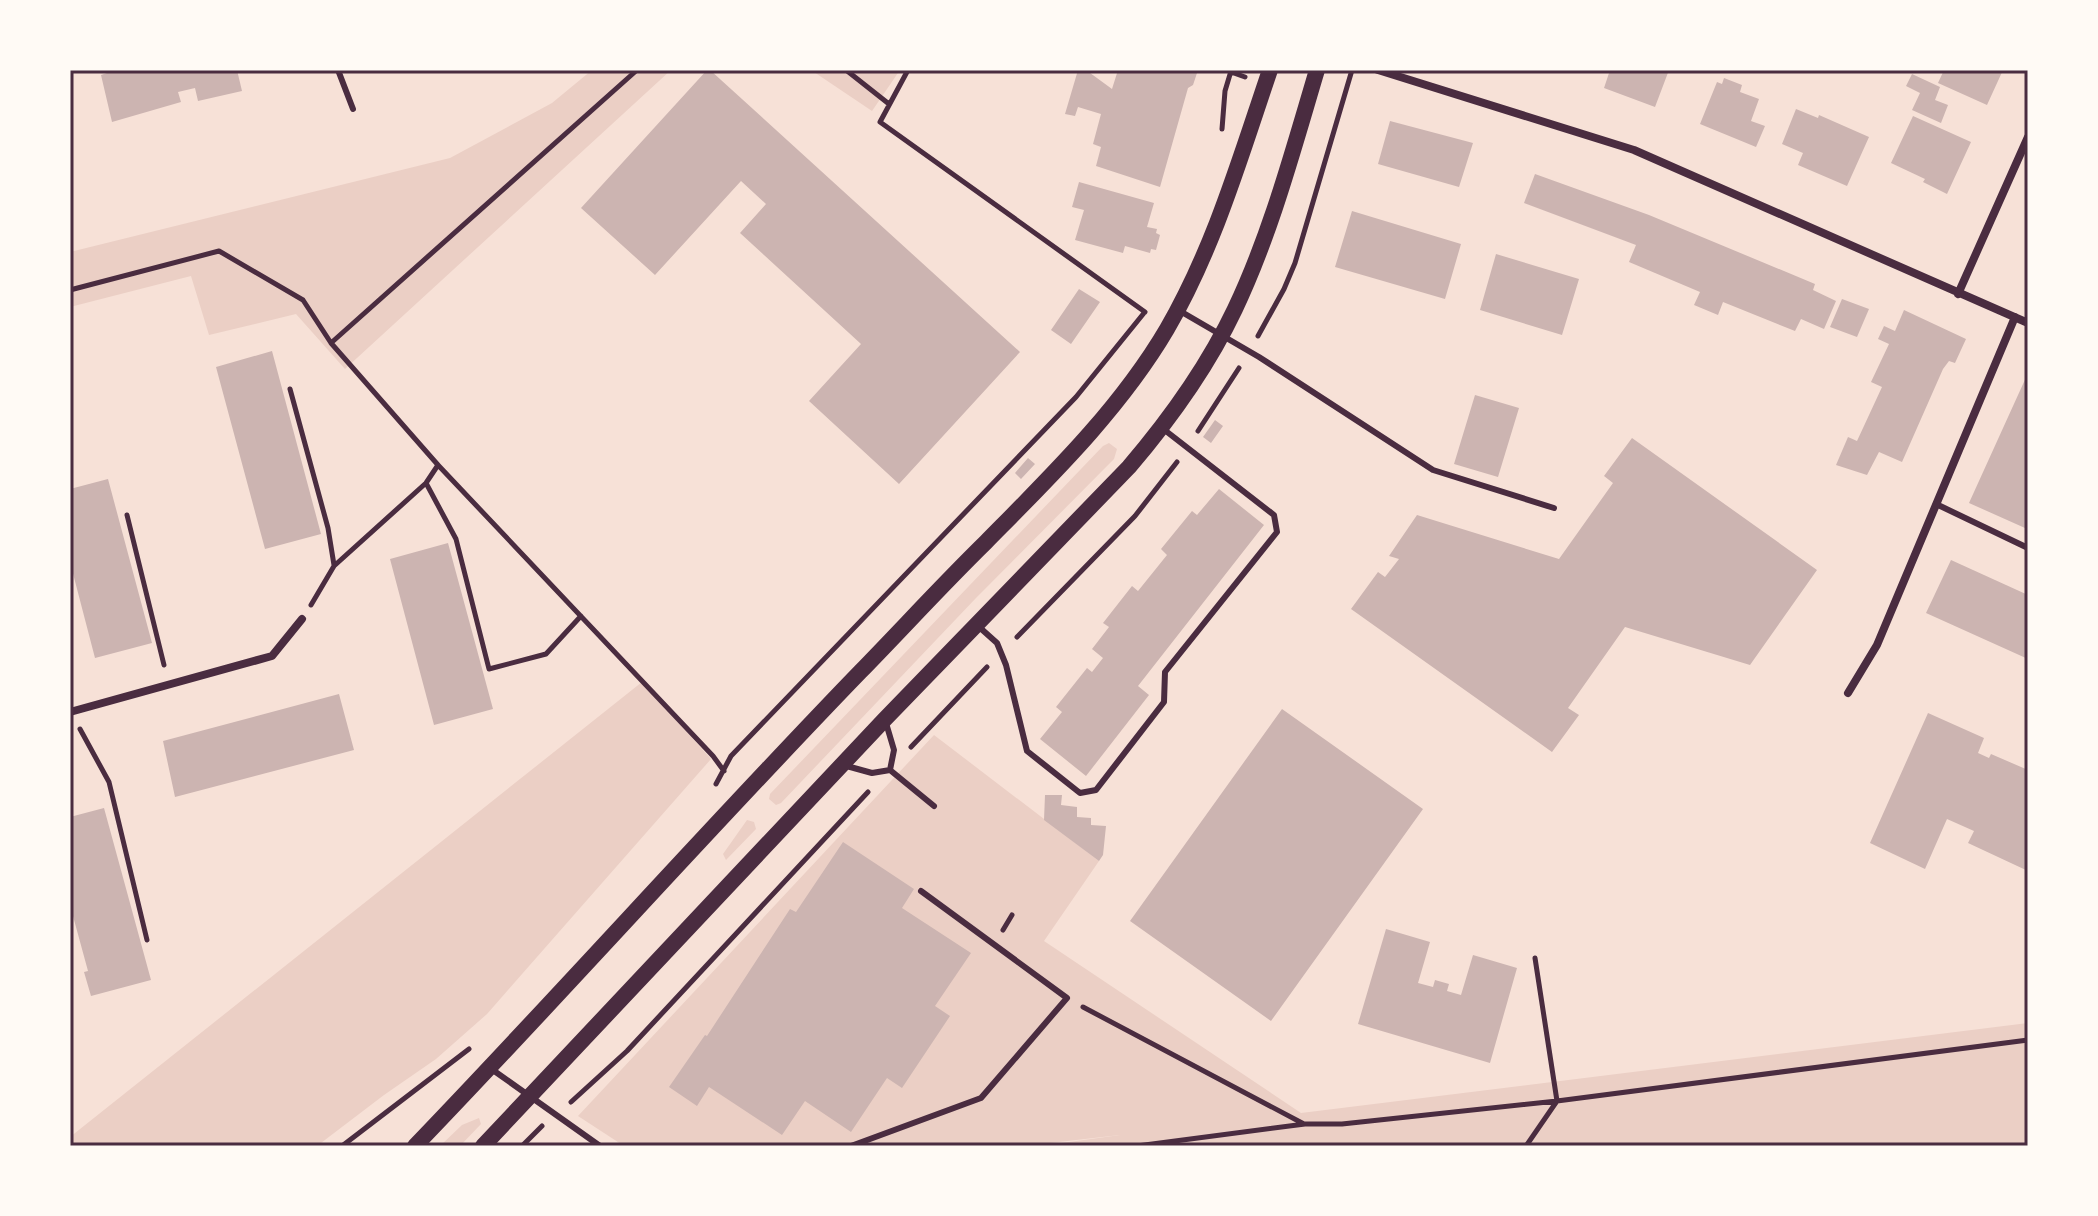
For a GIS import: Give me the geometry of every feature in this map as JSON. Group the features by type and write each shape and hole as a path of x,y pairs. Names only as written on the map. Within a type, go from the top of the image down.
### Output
{"main road":[{"path":"415,1146 800,734 1086,438 1130,384 1177,309 1215,231 1270,70"},
{"path":"483,1146 975,623 1129,467 1162,428 1221,335 1253,267 1317,70"}],"street":[{"path":"1378,70 1634,150 2028,323"},
{"path":"1958,294 2028,137"},
{"path":"1848,693 1877,645 2015,317"},
{"path":"73,711 272,656 302,619"}],"lane":[{"path":"338,70 353,109"},
{"path":"1177,309 1250,351 1433,470 1554,508"},
{"path":"975,623 997,643 1006,665 1027,751 1080,793 1096,790 1164,702 1165,672 1277,532 1274,515 1162,428"},
{"path":"1936,504 2028,548"},
{"path":"885,719 894,750 890,770"},
{"path":"842,765 872,773 890,770 934,806"},
{"path":"851,1146 981,1098 1067,998 921,891"},
{"path":"490,1068 600,1146"}],"path":[{"path":"331,343 637,70"},
{"path":"846,70 889,104"},
{"path":"908,70 880,122 1145,312"},
{"path":"1222,130 1225,91 1231,70"},
{"path":"1169,472 1250,351 1284,289 1295,263 1352,70"},
{"path":"70,290 219,251 303,300 331,343 438,465 581,616 732,783"},
{"path":"714,788 731,756 1076,397 1152,301"},
{"path":"290,389 328,528 334,566"},
{"path":"302,619 334,566 426,483 438,465"},
{"path":"426,483 456,539 489,669 546,654 581,616"},
{"path":"127,515 169,683"},
{"path":"73,711 109,782 147,940"},
{"path":"1526,1146 1557,1101 1535,958"},
{"path":"1067,998 1305,1124"},
{"path":"1137,1146 1305,1124 1342,1124 1557,1101 2028,1040"},
{"path":"342,1146 476,1044"},
{"path":"522,1146 540,1128"}],"shaded area":[{"path":"592,70 671,70 345,369 296,314 209,335 191,276 70,307 70,252 450,158 552,103"},
{"path":"811,70 900,70 872,111"},
{"path":"1109,443 1117,449 1114,459 976,598 781,803 776,805 769,799 770,794"},
{"path":"642,682 711,759 487,1014 436,1059 317,1146 70,1146 70,1137"},
{"path":"934,735 1099,861 1044,941 1301,1113 2028,1023 2028,1146 1040,1146 1120,1135 1024,1146 624,1146 578,1116"},
{"path":"747,820 754,822 756,829 726,860 723,854"},
{"path":"479,1118 481,1124 460,1146 440,1146 462,1125"}],"building":[{"path":"116,70 237,70 242,91 198,101 195,88 178,92 181,102 112,122 101,75"},
{"path":"707,70 1020,352 899,484 809,401 861,344 740,233 766,204 741,181 655,275 581,208"},
{"path":"1078,70 1086,70 1112,89 1118,70 1198,70 1193,85 1188,88 1160,187 1096,166 1101,147 1093,144 1101,114 1078,107 1075,116 1065,114"},
{"path":"1610,70 1669,70 1655,107 1604,88"},
{"path":"1944,70 2003,70 1987,105 1938,83"},
{"path":"1912,74 1940,87 1935,100 1948,105 1941,123 1912,110 1920,93 1906,86"},
{"path":"1724,78 1742,85 1740,92 1759,99 1751,121 1765,126 1756,147 1700,124 1717,82 1722,84"},
{"path":"1796,109 1818,118 1819,115 1869,137 1847,186 1798,165 1803,153 1782,144"},
{"path":"1913,116 1971,142 1947,194 1923,182 1925,179 1891,163"},
{"path":"1390,121 1473,143 1459,187 1378,164"},
{"path":"1535,174 1649,215 1815,284 1813,290 1836,301 1824,329 1801,319 1795,331 1723,302 1718,315 1694,305 1700,292 1629,262 1636,245 1524,203"},
{"path":"1079,182 1154,203 1147,227 1157,229 1156,233 1160,235 1156,250 1151,249 1150,253 1125,246 1123,253 1075,240 1084,210 1072,207"},
{"path":"1352,211 1461,244 1445,299 1335,267"},
{"path":"1496,254 1579,279 1562,335 1480,310"},
{"path":"1079,289 1100,302 1071,344 1051,330"},
{"path":"1842,299 1869,309 1857,337 1830,327"},
{"path":"1904,310 1966,339 1955,363 1949,361 1943,369 1902,462 1879,452 1867,475 1836,465 1848,437 1857,441 1882,387 1871,382 1889,344 1878,339 1884,326 1895,331"},
{"path":"272,351 321,534 265,549 216,367"},
{"path":"2028,373 2028,521 2025,528 1969,503"},
{"path":"1475,395 1519,408 1498,477 1454,464"},
{"path":"1215,420 1223,426 1211,443 1203,437"},
{"path":"1632,438 1817,570 1750,665 1625,627 1568,708 1579,715 1552,752 1351,609 1378,572 1385,577 1399,559 1389,556 1417,515 1559,559 1613,483 1604,476"},
{"path":"1028,458 1035,464 1021,479 1015,473"},
{"path":"108,479 152,643 95,658 70,562 70,489"},
{"path":"1219,489 1264,525 1138,686 1149,695 1086,776 1040,739 1062,712 1056,707 1087,668 1092,672 1103,658 1092,649 1109,627 1103,623 1132,586 1138,591 1167,555 1161,549 1192,511 1197,515"},
{"path":"448,543 493,709 434,725 390,559"},
{"path":"1951,560 2028,595 2028,659 1926,613"},
{"path":"339,694 354,750 175,797 163,741"},
{"path":"1282,709 1423,809 1271,1021 1130,921"},
{"path":"1928,713 1984,738 1978,753 1989,758 1991,754 2028,770 2028,871 1968,843 1974,831 1947,819 1925,869 1870,843"},
{"path":"1045,795 1062,795 1061,805 1077,807 1077,817 1091,818 1091,825 1106,826 1103,855 1099,861 1044,820"},
{"path":"104,808 151,980 91,996 84,972 88,971 70,905 70,817"},
{"path":"843,842 914,889 902,908 971,953 935,1006 950,1016 902,1088 887,1078 851,1132 805,1101 782,1135 709,1087 697,1106 669,1087 707,1036 790,909 796,912"},
{"path":"1386,929 1430,942 1418,983 1433,987 1435,980 1449,984 1447,991 1461,995 1473,955 1517,968 1490,1063 1358,1024"}]}
